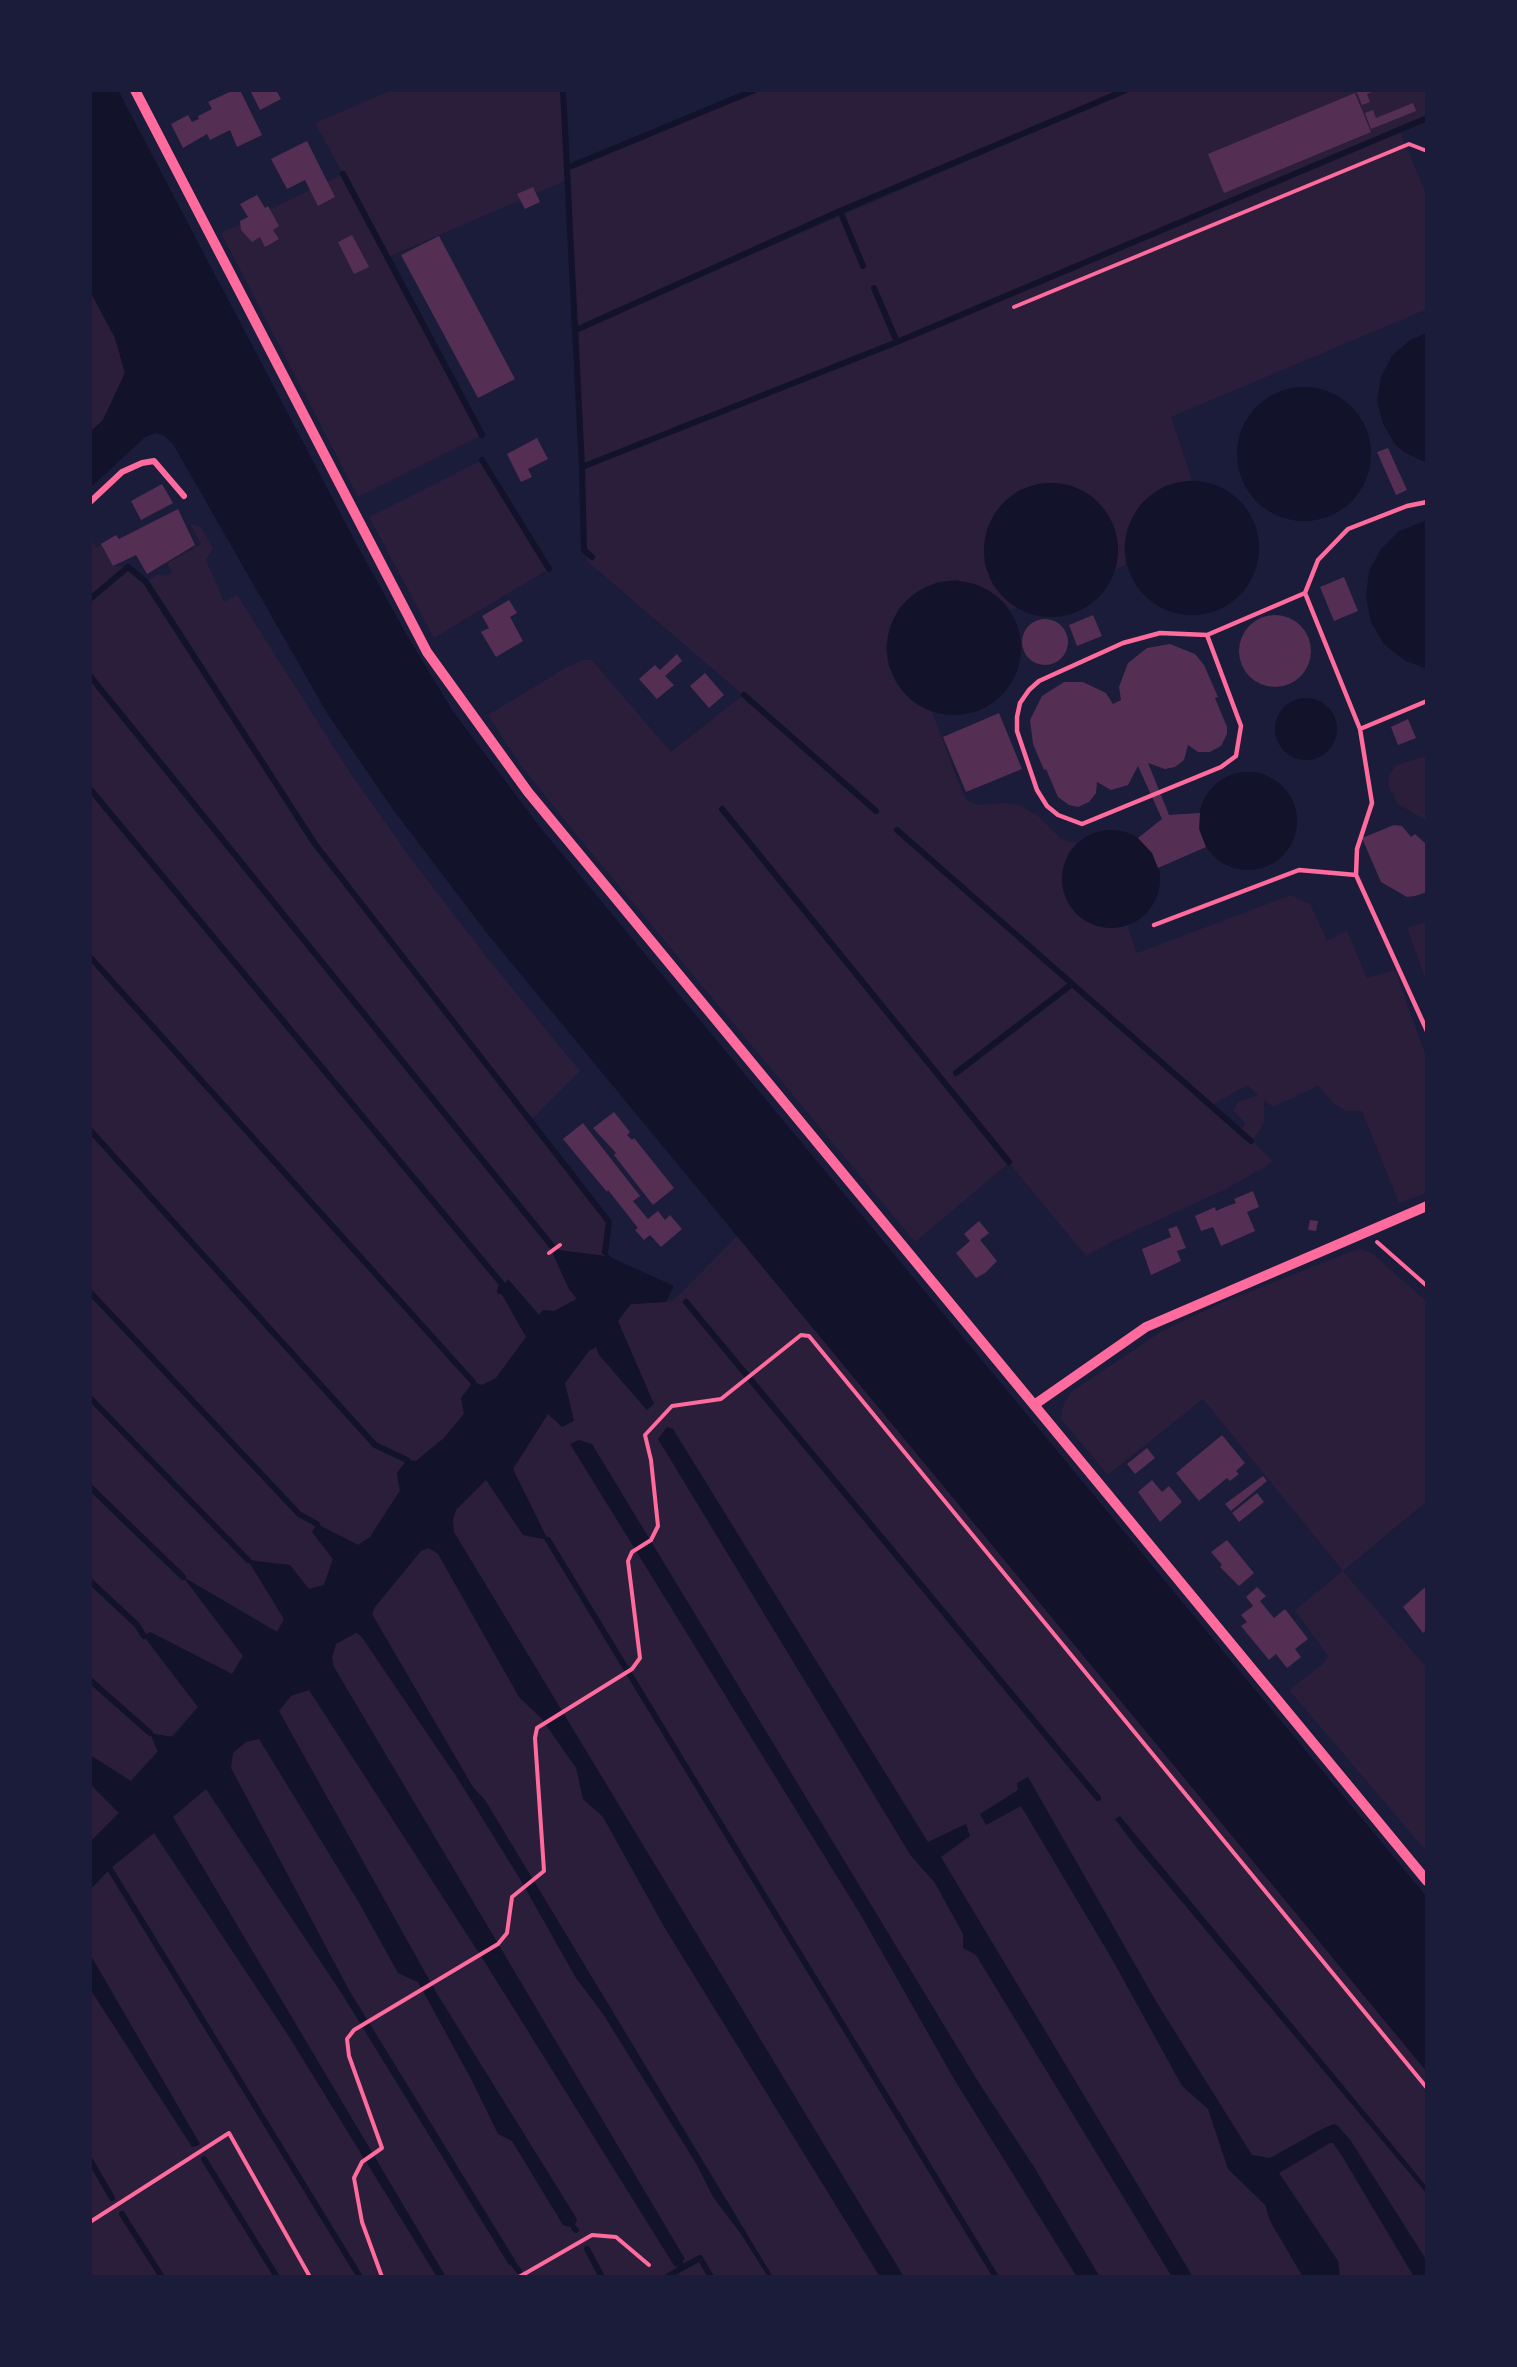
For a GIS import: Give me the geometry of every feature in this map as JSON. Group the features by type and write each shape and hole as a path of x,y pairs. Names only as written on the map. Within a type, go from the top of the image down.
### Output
{"street":[{"path":"135,90 428,652 528,792 1427,1881"},
{"path":"90,502 122,472 142,463 154,461 183,496"},
{"path":"1034,1404 1146,1327 1427,1206"}],"lane":[{"path":"1427,502 1407,506 1348,529 1318,560 1305,593 1360,729 1372,803 1358,849 1356,875 1427,1031"},
{"path":"1207,635 1242,726 1236,756 1221,768 1082,824 1058,815 1047,806 1037,790 1017,731 1020,703 1029,690 1040,681 1123,643 1160,633 1207,635 1305,593"},
{"path":"1360,729 1427,701"},
{"path":"1154,925 1299,870 1356,875"}],"path":[{"path":"1014,307 1409,144 1427,152"},
{"path":"549,1253 560,1245"},
{"path":"1392,1255 1427,1286"},
{"path":"382,2277 362,2222 354,2178 362,2162 382,2148 350,2056 347,2039 354,2030 498,1944 507,1933 512,1897 536,1880 544,1871 535,1738 541,1724 632,1669 640,1658 628,1561 632,1552 651,1540 658,1526 651,1460 645,1435 672,1406 722,1399 801,1335 808,1336 1427,2088"},
{"path":"90,2222 229,2133 310,2277"},
{"path":"519,2277 592,2235 616,2237 649,2265"}],"shaded area":[{"path":"90,90 118,90 356,543 452,710 539,826 1427,1897 1427,2072 486,932 392,808 327,713 173,444 163,435 155,433 144,438 90,488 90,432 103,420 125,373 115,338 90,291"},
{"path":"392,90 563,90 567,168 760,90 1127,90 840,211 628,308 1131,90 1427,90 1427,118 1399,130 1427,196 1427,309 1171,417 1192,480 1165,486 1141,504 1127,530 1124,549 1126,565 1116,569 1118,542 1097,501 1091,496 1068,485 1053,483 1039,484 1020,490 1004,502 984,562 993,585 1016,608 1010,610 1005,603 957,580 937,582 900,607 889,629 886,649 888,664 899,686 912,701 932,712 967,800 978,805 1004,803 1019,805 1038,816 1061,839 1077,843 1069,852 1063,869 1063,891 1121,927 1127,925 1137,953 1291,895 1310,904 1327,940 1347,931 1367,978 1395,970 1427,1059 1427,1193 1399,1203 1362,1111 1346,1111 1334,1104 1318,1086 1273,1107 1264,1100 1264,1123 1252,1141 1273,1161 1267,1166 1224,1190 1117,1239 1086,1256 1009,1163 915,1242 580,839 520,764 488,715 565,668 583,660 592,660 671,752 743,695 587,561 567,180 388,257 482,435 358,497 221,233 343,174 315,123","holes":["1247,1085 1258,1095 1238,1102 1233,1110 1244,1122 1245,1126 1238,1130 1211,1106"]},
{"path":"90,291 115,338 125,373 103,420 90,432"},
{"path":"1427,333 1427,463 1404,452 1395,444 1383,424 1377,401 1381,377 1392,356 1410,340"},
{"path":"1304,387 1330,392 1351,407 1366,428 1371,454 1366,480 1351,501 1330,516 1304,521 1278,516 1257,501 1242,480 1237,454 1242,428 1257,407 1278,392"},
{"path":"482,460 549,569 434,638 369,517"},
{"path":"1192,481 1218,486 1240,500 1254,522 1259,548 1254,574 1240,596 1218,610 1192,615 1166,610 1144,596 1130,574 1125,548 1130,522 1144,500 1166,486"},
{"path":"1051,483 1077,488 1099,502 1113,524 1118,550 1113,576 1099,598 1077,612 1051,617 1025,612 1003,598 989,576 984,550 989,524 1003,502 1025,488"},
{"path":"1427,520 1427,669 1404,660 1384,644 1371,622 1366,597 1369,571 1381,549 1399,531"},
{"path":"190,524 201,527 213,549 206,560 224,602 237,595 349,771 412,860 489,960 580,1071 531,1120 609,1222 605,1256 558,1250 553,1254 569,1289 577,1299 554,1311 539,1315 508,1280 500,1291 527,1337 496,1378 482,1385 472,1382 464,1414 444,1438 416,1461 407,1460 397,1473 400,1490 370,1537 358,1545 318,1525 313,1532 333,1559 324,1585 309,1589 248,1561 284,1619 277,1632 185,1578 244,1655 232,1674 150,1632 144,1637 198,1707 130,1781 90,1755 90,538 97,548 101,544 113,566 128,567 146,582 158,574 165,576 172,573 167,563 201,544"},
{"path":"954,581 980,586 1002,600 1016,622 1021,648 1016,674 1002,696 980,710 954,715 928,710 906,696 892,674 887,648 892,622 906,600 928,586"},
{"path":"1300,698 1312,698 1328,707 1335,717 1337,729 1335,741 1328,751 1312,760 1300,760 1289,755 1280,746 1275,735 1275,723 1280,712 1289,703"},
{"path":"1427,756 1427,821 1398,804 1388,786 1389,775 1396,765"},
{"path":"1248,772 1267,776 1283,786 1293,802 1297,821 1293,840 1283,856 1267,866 1248,870 1229,866 1213,856 1203,840 1199,821 1203,802 1213,786 1229,776"},
{"path":"1111,830 1130,834 1146,844 1156,860 1160,879 1156,898 1146,914 1130,924 1111,928 1092,924 1076,914 1066,898 1062,879 1066,860 1076,844 1092,834"},
{"path":"1427,921 1427,983 1407,928"},
{"path":"737,1236 1427,2072 1427,2277 90,2277 90,1863 631,1304 673,1301"},
{"path":"1360,1248 1373,1254 1427,1302 1427,1501 1343,1571 1203,1399 1108,1475 1061,1419 1062,1408 1071,1392 1162,1331 1221,1303"},
{"path":"558,1250 605,1256 605,1252 612,1258 674,1286 666,1302 631,1304 618,1321 654,1404 647,1410 599,1355 596,1347 589,1351 565,1383 574,1421 562,1427 548,1414 513,1469 548,1540 523,1535 486,1480 456,1510 453,1520 454,1532 904,2277 880,2277 666,1930 603,1817 583,1799 576,1768 541,1718 519,1697 438,1554 429,1548 421,1551 375,1607 372,1614 473,1787 485,1800 773,2277 768,2277 741,2234 713,2197 697,2165 603,2014 576,1978 520,1879 458,1779 361,1636 356,1633 336,1644 332,1657 334,1667 685,2259 675,2267 486,1964 309,1690 291,1696 279,1711 436,1992 577,2219 574,2228 563,2225 512,2141 498,2134 418,1982 398,1973 358,1901 259,1739 246,1742 233,1753 231,1768 349,1990 515,2260 509,2265 342,1994 206,1789 173,1817 446,2277 437,2277 288,2035 154,1833 111,1868 90,1890 90,1842 119,1813 90,1784 90,1755 131,1781 158,1752 150,1733 173,1737 198,1707 144,1636 150,1632 232,1674 243,1656 183,1577 277,1632 284,1619 248,1560 290,1565 309,1589 324,1585 333,1559 312,1532 317,1524 358,1545 370,1537 400,1491 397,1473 407,1460 416,1461 444,1438 464,1414 461,1398 473,1382 482,1385 496,1378 526,1337 500,1291 508,1279 539,1315 543,1310 554,1311 577,1299 569,1289 553,1254"},
{"path":"667,1427 673,1429 928,1842 966,1824 970,1836 941,1857 1193,2277 1172,2277 976,1955 963,1948 963,1934 935,1883 911,1856 658,1439"},
{"path":"579,1440 592,1444 979,2083 1034,2167 1100,2277 1077,2277 954,2079 862,1917 570,1444"},
{"path":"1343,1571 1427,1668 1427,1852 1289,1690 1324,1663 1328,1656 1295,1610"},
{"path":"1028,1777 1157,2003 1252,2155 1270,2158 1322,2129 1334,2124 1338,2126 1351,2141 1427,2261 1427,2277 1414,2277 1342,2156 1333,2143 1330,2143 1279,2173 1338,2261 1340,2277 1303,2277 1270,2221 1265,2205 1228,2169 1208,2109 1182,2086 1112,1959 1021,1806 986,1825 980,1814 1018,1790 1017,1783"},
{"path":"90,1784 119,1813 90,1842"},
{"path":"1120,1816 1427,2187 1427,2194 1136,1847 1115,1819"},
{"path":"90,1954 200,2144 197,2146 192,2147 90,1989"}],"building":[{"path":"234,90 240,90 262,135 237,147 230,130 210,140 207,134 183,148 171,124 188,115 192,122 199,119 198,116 212,109 208,102"},
{"path":"250,90 276,90 281,99 260,110"},
{"path":"1356,90 1377,90 1367,94 1370,102 1362,105"},
{"path":"1355,93 1371,132 1224,193 1208,154"},
{"path":"1413,103 1416,111 1371,129 1365,113 1373,110 1376,118"},
{"path":"307,141 335,197 318,206 305,180 287,189 271,159"},
{"path":"533,187 540,202 525,209 517,194"},
{"path":"257,195 265,208 268,206 279,226 273,230 279,239 265,247 260,237 252,242 241,230 240,221 248,217 240,204"},
{"path":"352,235 369,267 354,274 338,242"},
{"path":"439,236 515,379 478,398 401,255"},
{"path":"537,438 548,459 528,469 532,477 521,482 507,454"},
{"path":"1388,448 1407,490 1396,495 1377,452"},
{"path":"162,484 173,503 141,520 131,501"},
{"path":"178,509 195,545 147,574 136,555 113,566 101,544 116,535 119,539"},
{"path":"1344,577 1358,611 1334,621 1320,587"},
{"path":"509,600 517,613 510,617 523,641 496,657 481,632 489,628 482,616"},
{"path":"1093,615 1102,636 1077,646 1069,625"},
{"path":"1275,615 1295,621 1305,631 1311,651 1305,671 1295,681 1275,687 1255,681 1245,671 1239,651 1245,631 1255,621"},
{"path":"1045,619 1061,626 1068,642 1061,658 1045,665 1029,658 1022,642 1029,626"},
{"path":"1170,644 1195,654 1204,665 1218,697 1215,698 1227,727 1227,734 1221,746 1210,752 1198,752 1188,745 1184,760 1175,767 1165,769 1148,763 1169,815 1200,813 1199,829 1206,847 1158,868 1152,853 1138,838 1162,819 1138,766 1128,785 1111,790 1097,782 1096,793 1089,802 1078,807 1069,805 1058,797 1046,769 1044,770 1033,744 1030,720 1042,696 1064,682 1083,682 1106,693 1113,704 1121,700 1119,687 1128,663 1147,648"},
{"path":"677,654 682,661 665,676 674,685 657,699 639,679 655,665 660,670"},
{"path":"705,673 724,695 709,708 690,686"},
{"path":"999,713 1022,769 966,792 943,737"},
{"path":"1408,719 1416,738 1398,745 1391,727"},
{"path":"1394,825 1402,826 1411,837 1415,834 1427,845 1427,892 1407,897 1381,882 1362,838"},
{"path":"614,1112 630,1132 627,1135 632,1140 634,1138 674,1188 653,1205 614,1155 616,1153 593,1128"},
{"path":"583,1123 640,1196 633,1201 648,1219 658,1211 665,1220 670,1215 682,1229 661,1247 650,1235 644,1240 635,1230 638,1228 608,1190 607,1192 563,1139"},
{"path":"1253,1191 1259,1207 1247,1212 1255,1231 1221,1246 1213,1227 1201,1231 1195,1216 1215,1207 1216,1211 1236,1203 1234,1199"},
{"path":"1310,1220 1318,1221 1316,1231 1308,1230"},
{"path":"979,1221 989,1233 980,1240 997,1261 976,1278 956,1253 970,1241 964,1234"},
{"path":"1177,1226 1186,1248 1177,1251 1181,1261 1151,1275 1142,1249 1171,1237 1168,1229"},
{"path":"1222,1435 1245,1463 1236,1471 1239,1474 1230,1481 1227,1478 1199,1501 1176,1473"},
{"path":"1147,1448 1155,1458 1135,1474 1127,1464"},
{"path":"1263,1476 1267,1481 1231,1511 1225,1504"},
{"path":"1152,1480 1162,1492 1169,1486 1182,1502 1160,1522 1138,1492"},
{"path":"1257,1493 1264,1502 1239,1522 1232,1513"},
{"path":"1227,1540 1254,1573 1239,1586 1220,1567 1222,1565 1211,1552"},
{"path":"1257,1587 1266,1596 1260,1601 1274,1618 1285,1609 1308,1639 1295,1649 1301,1657 1287,1668 1276,1654 1269,1660 1241,1626 1247,1622 1241,1615 1253,1606 1246,1597"},
{"path":"1424,1588 1427,1588 1427,1629 1423,1633 1403,1607"}],"waterway":[{"path":"563,90 582,467"},
{"path":"567,168 755,90"},
{"path":"840,211 1126,90"},
{"path":"897,342 1427,118"},
{"path":"343,174 482,435"},
{"path":"576,330 840,211 863,266"},
{"path":"592,557 584,550 582,467 897,342 874,288"},
{"path":"482,460 549,569"},
{"path":"90,599 128,567 146,582 315,844 609,1222 605,1252"},
{"path":"90,676 556,1251"},
{"path":"744,695 876,811"},
{"path":"90,789 502,1284 500,1291"},
{"path":"722,809 1009,1162"},
{"path":"897,830 1251,1141"},
{"path":"90,957 473,1382"},
{"path":"956,1073 1072,984"},
{"path":"90,1130 375,1445 407,1460"},
{"path":"90,1292 299,1514 317,1524"},
{"path":"686,1302 1098,1798"},
{"path":"90,1398 248,1560"},
{"path":"90,1487 183,1577"},
{"path":"548,1540 996,2277"},
{"path":"90,1581 137,1625 144,1636"},
{"path":"90,1680 150,1733"},
{"path":"110,1869 360,2277"},
{"path":"204,2159 277,2277"},
{"path":"90,2160 112,2198"},
{"path":"122,2214 162,2277"},
{"path":"587,2249 602,2277"},
{"path":"680,2263 680,2269 700,2258 711,2277"},
{"path":"512,2262 519,2271"},
{"path":"667,2277 680,2269"}]}
